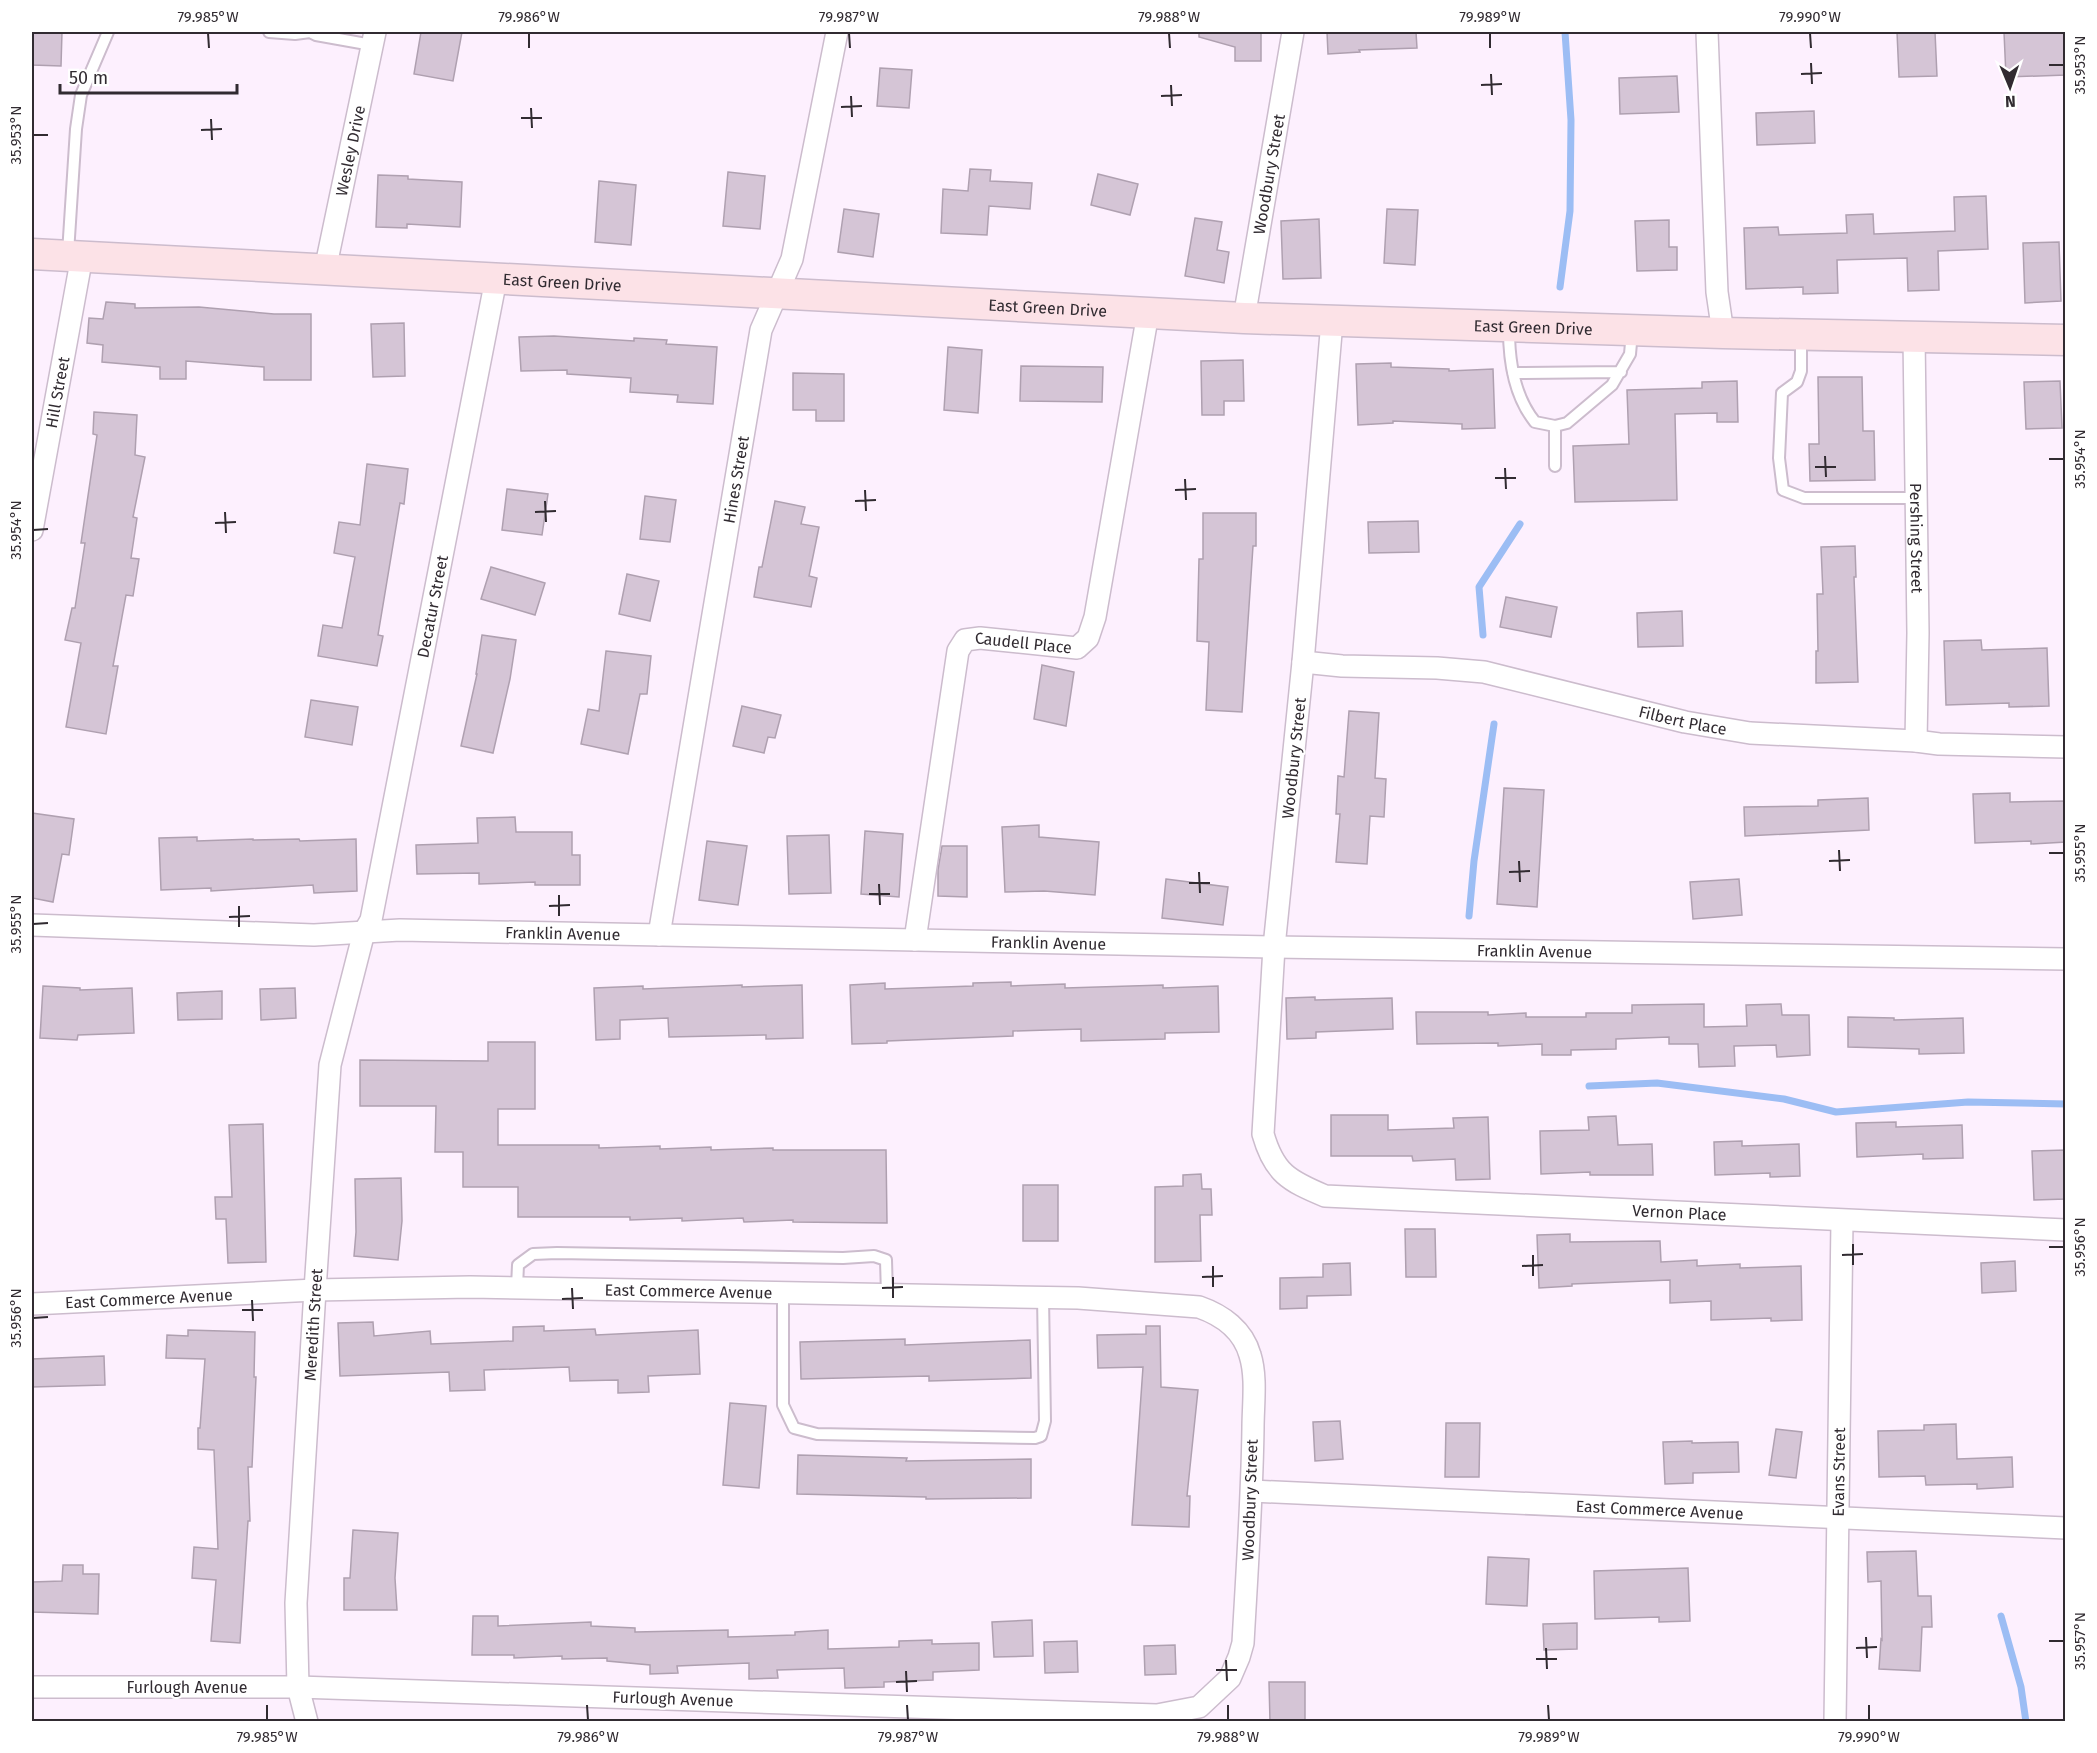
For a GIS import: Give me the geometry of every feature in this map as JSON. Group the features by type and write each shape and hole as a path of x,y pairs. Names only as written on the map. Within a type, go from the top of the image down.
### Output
{"main road":[{"name":"East Green Drive","path":"32,254 1244,318 1723,333 2066,340"}],"street":[{"name":"Hines Street","path":"660,935 761,330 792,259 837,32"},
{"name":"Woodbury Street","path":"1244,318 1293,32"},
{"path":"1707,32 1718,292 1723,333"},
{"name":"Wesley Drive","path":"325,270 373,38"},
{"name":"Hill Street","path":"32,530 75,256"},
{"name":"Decatur Street","path":"364,932 371,920 496,279"},
{"name":"Caudell Place","path":"915,940 958,651 965,640 980,638 1077,648 1088,638 1095,617 1148,313"},
{"name":"Woodbury Street","path":"1295,1184 1278,1169 1267,1149 1263,1134 1274,947 1303,662 1332,321"},
{"name":"Pershing Street","path":"1914,337 1918,633 1916,741"},
{"name":"Filbert Place","path":"1303,662 1342,666 1437,668 1484,672 1685,723 1750,733 1939,744 2066,747"},
{"name":"Franklin Avenue","path":"32,925 314,935 400,930 2066,959"},
{"name":"Meredith Street","path":"307,1722 298,1687 296,1603 330,1065 364,932"},
{"name":"Vernon Place","path":"1295,1184 1325,1196 2066,1230"},
{"name":"Evans Street","path":"1835,1722 1842,1221"},
{"name":"East Commerce Avenue","path":"32,1304 315,1290 517,1287 1042,1298 1199,1306 1232,1325"},
{"name":"Woodbury Street","path":"1230,1678 1243,1643 1252,1491 1253,1378 1250,1356 1245,1342 1232,1325"},
{"name":"East Commerce Avenue","path":"1252,1491 2066,1528"},
{"name":"Furlough Avenue","path":"32,1687 298,1687 1157,1715 1199,1707 1230,1678"}],"lane":[{"path":"75,256 76,129 81,95 108,32"},
{"path":"269,32 295,34 310,32 316,35 373,38"},
{"path":"1509,326 1509,360 1526,412 1535,422 1555,426 1567,423 1577,416 1612,385 1630,354 1632,330"},
{"path":"1801,334 1801,371 1797,382 1782,393 1779,458 1783,490 1803,498 1916,498"},
{"path":"1513,373 1621,372"},
{"path":"1555,426 1555,466"},
{"path":"517,1287 518,1264 533,1254 594,1252 631,1256 843,1258 874,1256 886,1260 887,1295"},
{"path":"783,1293 783,1406 787,1418 794,1428 817,1434 840,1435 1035,1438 1041,1436 1045,1421 1042,1298"}],"building":[{"path":"32,32 62,32 61,66 32,65"},
{"path":"421,32 462,32 453,81 414,74"},
{"path":"1199,32 1261,32 1261,61 1235,61 1235,47 1199,37"},
{"path":"1327,32 1416,32 1417,48 1359,50 1360,52 1328,54"},
{"path":"1897,32 1935,32 1937,76 1899,77"},
{"path":"2004,32 2066,32 2066,75 2006,77"},
{"path":"880,68 912,70 909,108 877,106"},
{"path":"1677,76 1679,112 1620,114 1619,78"},
{"path":"1814,111 1815,143 1757,145 1756,113"},
{"path":"970,169 991,170 990,181 1032,183 1030,209 989,206 987,235 941,233 943,189 968,191"},
{"path":"728,172 765,176 760,229 723,226"},
{"path":"1098,174 1138,184 1130,215 1091,205"},
{"path":"378,175 462,182 460,227 407,224 407,228 376,227"},
{"path":"599,181 636,185 631,245 595,242"},
{"path":"1986,196 1988,249 1938,251 1939,290 1908,291 1907,258 1837,260 1838,293 1803,294 1803,287 1746,289 1744,228 1778,227 1779,235 1847,233 1846,215 1873,214 1874,234 1955,231 1954,197"},
{"path":"844,209 879,214 873,257 838,252"},
{"path":"1387,209 1418,210 1415,265 1384,263"},
{"path":"1195,218 1222,222 1217,250 1229,252 1224,283 1185,276"},
{"path":"1319,219 1321,278 1283,279 1281,221"},
{"path":"1669,220 1669,247 1677,247 1677,270 1637,271 1635,221"},
{"path":"2059,242 2061,301 2025,303 2023,243"},
{"path":"106,302 135,304 135,308 199,307 274,314 311,314 311,380 264,380 264,367 186,361 186,379 160,379 160,367 102,362 103,345 87,343 89,318 103,319"},
{"path":"404,323 405,376 373,377 371,324"},
{"path":"554,336 634,341 634,338 667,340 666,344 717,347 713,404 677,402 678,395 630,392 631,378 567,374 567,370 521,371 519,337"},
{"path":"948,347 982,350 978,413 944,410"},
{"path":"1243,360 1244,401 1224,401 1224,415 1202,415 1201,361"},
{"path":"1391,363 1391,367 1449,369 1449,371 1493,369 1495,428 1462,429 1462,424 1393,421 1393,423 1358,425 1356,364"},
{"path":"1021,366 1103,367 1102,402 1020,401"},
{"path":"793,373 844,374 844,421 816,421 816,410 793,410"},
{"path":"1818,377 1862,377 1863,431 1874,431 1875,480 1810,481 1809,444 1819,444"},
{"path":"1737,381 1738,422 1717,422 1717,413 1675,414 1677,500 1575,502 1573,446 1629,444 1627,390 1702,388 1702,382"},
{"path":"2060,381 2062,428 2026,429 2024,382"},
{"path":"94,412 137,415 135,455 145,457 133,517 137,518 131,558 139,559 133,596 126,595 113,666 118,666 106,734 66,727 81,643 65,640 72,608 75,608 85,543 81,543 97,435 93,434"},
{"path":"367,464 408,469 404,504 400,503 378,635 383,636 377,666 318,656 323,625 342,628 355,557 334,553 339,522 360,525"},
{"path":"507,489 548,494 542,535 502,530"},
{"path":"645,496 676,500 670,542 640,539"},
{"path":"775,501 805,507 801,524 819,527 809,576 817,578 811,607 754,597"},
{"path":"1203,513 1256,513 1256,546 1253,546 1242,712 1206,710 1209,642 1197,641 1199,559 1203,559"},
{"path":"1418,521 1419,552 1369,553 1368,522"},
{"path":"1855,546 1858,682 1816,683 1817,594 1823,594 1821,547"},
{"path":"491,567 545,583 535,615 481,599"},
{"path":"627,574 659,581 650,621 619,614"},
{"path":"1506,597 1557,607 1551,637 1500,627"},
{"path":"1682,611 1683,646 1638,647 1637,613"},
{"path":"482,635 516,640 510,679 493,753 461,746 477,674"},
{"path":"1981,640 1982,650 2047,648 2049,706 2009,707 2009,703 1946,705 1944,641"},
{"path":"606,651 651,656 647,694 640,694 628,754 581,744 588,709 599,711"},
{"path":"1042,665 1074,672 1066,726 1034,719"},
{"path":"311,700 358,707 352,745 305,737"},
{"path":"742,706 781,715 775,738 768,737 764,753 733,746"},
{"path":"1349,711 1379,713 1375,778 1386,779 1384,817 1370,816 1367,864 1336,862 1340,814 1336,814 1338,776 1344,777"},
{"path":"1504,788 1544,790 1537,907 1497,904"},
{"path":"2010,793 2010,802 2066,801 2066,842 1975,843 1973,794"},
{"path":"1868,798 1869,830 1745,836 1744,807 1818,806 1818,800"},
{"path":"32,813 74,819 69,855 62,854 53,902 32,898"},
{"path":"515,817 516,832 572,832 572,855 580,855 580,885 535,885 535,882 479,884 479,873 417,874 416,845 478,843 477,818"},
{"path":"1039,825 1039,837 1099,842 1095,895 1044,891 1005,892 1002,827"},
{"path":"865,831 903,834 899,897 861,894"},
{"path":"829,835 831,893 789,894 787,836"},
{"path":"197,837 197,841 356,839 357,891 314,893 313,885 211,891 211,888 161,890 159,838"},
{"path":"707,841 747,846 738,905 699,900"},
{"path":"942,846 967,846 967,897 938,896 938,870"},
{"path":"1166,879 1228,887 1223,925 1162,918"},
{"path":"1739,879 1742,915 1693,919 1690,882"},
{"path":"1011,982 1011,986 1065,984 1065,988 1218,986 1219,1032 1165,1033 1165,1039 1081,1041 1081,1029 1013,1031 1013,1036 852,1044 850,985 885,983 885,989 973,986 973,983"},
{"path":"742,985 742,987 802,985 803,1038 766,1039 766,1035 669,1037 668,1018 620,1020 620,1039 596,1040 594,988 643,986 643,989"},
{"path":"43,986 80,988 80,990 132,988 134,1033 78,1035 77,1040 40,1038"},
{"path":"295,988 296,1018 261,1020 260,989"},
{"path":"222,991 222,1019 178,1020 177,993"},
{"path":"1315,997 1315,1000 1392,998 1393,1029 1316,1032 1316,1038 1287,1039 1286,998"},
{"path":"1704,1004 1704,1027 1747,1026 1746,1005 1781,1004 1782,1015 1809,1015 1810,1055 1777,1057 1776,1045 1734,1046 1735,1066 1699,1067 1698,1044 1669,1044 1669,1037 1616,1039 1616,1049 1571,1050 1571,1055 1542,1055 1542,1044 1498,1046 1498,1043 1417,1044 1416,1012 1488,1012 1488,1015 1526,1013 1526,1017 1586,1017 1586,1013 1632,1013 1632,1005"},
{"path":"1848,1017 1894,1018 1894,1020 1963,1018 1964,1053 1919,1054 1919,1049 1848,1047"},
{"path":"488,1042 535,1042 535,1109 498,1109 498,1145 599,1145 599,1148 660,1146 660,1149 711,1147 711,1150 773,1148 773,1150 886,1150 887,1223 793,1222 793,1220 744,1222 743,1218 682,1221 682,1218 630,1220 630,1217 518,1217 518,1187 463,1187 463,1152 435,1152 436,1106 360,1106 360,1060 488,1061"},
{"path":"1331,1115 1388,1115 1388,1130 1454,1128 1453,1118 1488,1117 1490,1179 1456,1180 1455,1159 1413,1161 1412,1156 1331,1156"},
{"path":"1616,1116 1618,1145 1652,1144 1653,1175 1590,1175 1590,1172 1541,1174 1540,1131 1589,1130 1588,1117"},
{"path":"1896,1122 1896,1127 1962,1125 1963,1158 1923,1159 1923,1154 1857,1157 1856,1123"},
{"path":"263,1124 266,1262 228,1263 226,1219 216,1219 215,1197 232,1197 229,1125"},
{"path":"1742,1141 1742,1146 1799,1144 1800,1176 1770,1177 1770,1173 1715,1175 1714,1142"},
{"path":"2066,1150 2066,1199 2034,1200 2032,1151"},
{"path":"1201,1174 1202,1189 1211,1189 1212,1215 1200,1215 1201,1261 1155,1262 1155,1187 1183,1186 1183,1175"},
{"path":"401,1178 402,1221 398,1260 354,1256 355,1179"},
{"path":"1023,1185 1058,1185 1058,1241 1023,1241"},
{"path":"1405,1229 1435,1229 1436,1277 1406,1277"},
{"path":"1570,1234 1570,1242 1660,1241 1661,1262 1697,1260 1697,1266 1740,1264 1740,1268 1801,1266 1802,1320 1771,1321 1771,1318 1711,1320 1711,1301 1670,1303 1670,1280 1572,1284 1572,1286 1539,1288 1537,1235"},
{"path":"2015,1261 2016,1291 1982,1293 1981,1263"},
{"path":"1350,1263 1351,1295 1307,1296 1307,1308 1280,1309 1280,1278 1323,1277 1323,1264"},
{"path":"373,1322 374,1336 430,1331 431,1344 513,1341 513,1327 544,1326 544,1331 595,1329 596,1335 698,1330 700,1374 648,1376 649,1392 618,1393 618,1380 570,1381 569,1367 484,1370 485,1390 450,1391 449,1372 340,1376 338,1323"},
{"path":"1146,1326 1160,1326 1161,1387 1198,1390 1187,1496 1190,1496 1189,1527 1132,1525 1143,1367 1098,1368 1097,1335 1146,1334"},
{"path":"188,1330 255,1332 254,1377 256,1377 252,1467 248,1467 250,1521 248,1521 240,1643 211,1641 216,1580 192,1578 194,1547 218,1549 214,1450 198,1449 205,1359 166,1358 167,1335 188,1336"},
{"path":"905,1339 905,1345 1030,1340 1031,1378 929,1381 929,1376 801,1379 800,1342"},
{"path":"104,1356 105,1385 32,1387 32,1359"},
{"path":"730,1403 766,1406 759,1488 723,1485"},
{"path":"1340,1421 1343,1459 1315,1461 1313,1422"},
{"path":"1446,1423 1480,1423 1479,1477 1445,1477"},
{"path":"1956,1424 1957,1459 2012,1457 2013,1487 1977,1489 1977,1484 1926,1485 1925,1476 1879,1477 1878,1431 1924,1430 1924,1425"},
{"path":"1776,1429 1802,1432 1796,1478 1769,1475"},
{"path":"1692,1441 1692,1443 1738,1442 1739,1472 1693,1473 1693,1483 1665,1484 1663,1442"},
{"path":"798,1455 907,1458 906,1461 1031,1459 1031,1498 926,1499 926,1497 797,1494"},
{"path":"353,1530 398,1533 395,1578 397,1610 344,1610 344,1578 350,1578"},
{"path":"1916,1551 1918,1596 1931,1596 1932,1627 1922,1627 1920,1671 1879,1669 1882,1640 1881,1581 1868,1582 1867,1552"},
{"path":"1488,1557 1529,1559 1527,1606 1486,1604"},
{"path":"63,1565 83,1565 83,1574 99,1574 98,1614 32,1612 32,1582 62,1581"},
{"path":"1688,1568 1690,1621 1659,1622 1659,1617 1595,1619 1594,1571"},
{"path":"473,1616 498,1616 498,1626 591,1622 591,1626 635,1628 635,1632 728,1630 728,1637 795,1635 795,1632 828,1630 828,1649 899,1647 899,1641 932,1640 932,1644 979,1643 979,1670 933,1672 933,1680 884,1682 884,1687 845,1688 844,1668 777,1670 778,1678 749,1679 749,1663 677,1666 678,1673 650,1674 650,1665 607,1661 607,1658 562,1659 562,1656 514,1658 514,1655 472,1655"},
{"path":"1032,1620 1033,1656 994,1657 992,1622"},
{"path":"1577,1623 1577,1649 1544,1650 1543,1624"},
{"path":"1077,1641 1078,1672 1045,1673 1044,1642"},
{"path":"1175,1645 1176,1674 1145,1675 1144,1646"},
{"path":"1269,1682 1305,1682 1305,1722 1270,1722"}],"waterway":[{"path":"1560,287 1570,211 1571,120 1565,32"},
{"path":"1483,635 1479,587 1520,524"},
{"path":"1469,916 1474,861 1494,724"},
{"path":"1589,1086 1657,1083 1784,1099 1836,1112 1968,1102 2066,1104"},
{"path":"2001,1616 2021,1687 2026,1722"}]}
